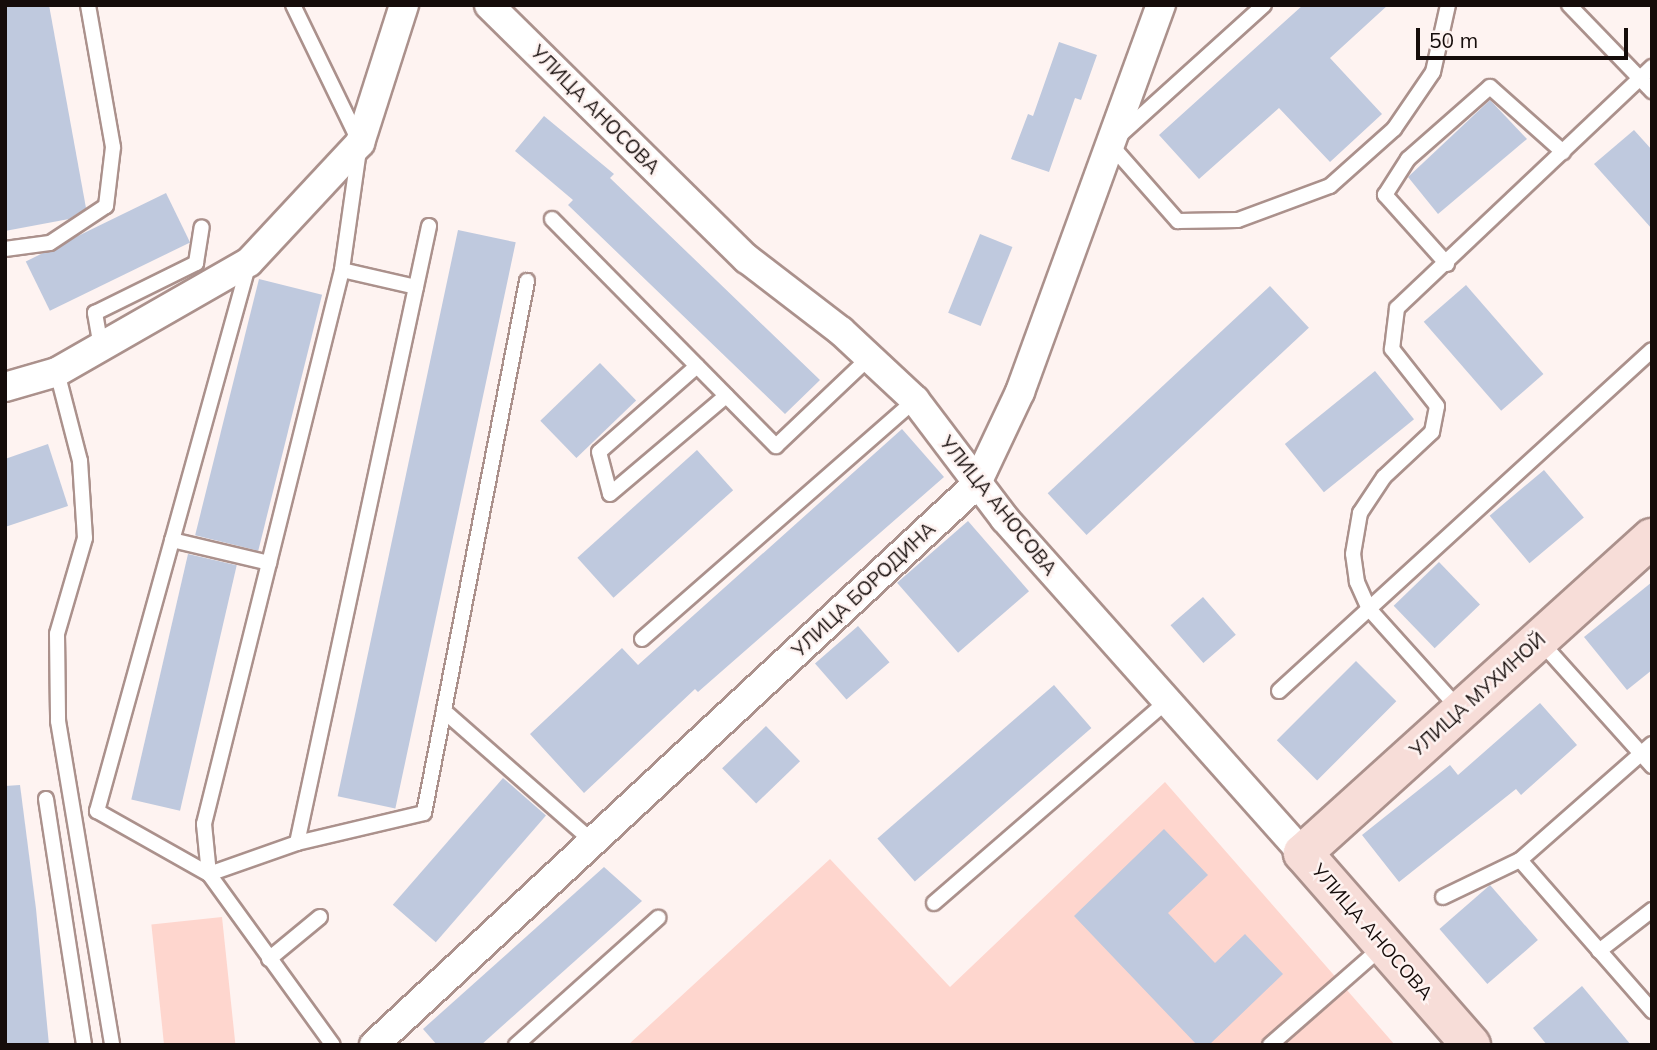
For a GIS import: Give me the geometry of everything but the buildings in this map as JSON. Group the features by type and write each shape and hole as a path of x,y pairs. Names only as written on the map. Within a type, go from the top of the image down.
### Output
{"street":[{"path":"5,387 57,372 250,262 360,143 404,5"},
{"name":"УЛИЦА АНОСОВА","path":"489,5 747,259 871,356 915,400 976,485 1303,853 1389,941 1471,1045"},
{"name":"УЛИЦА БОРОДИНА","path":"374,1045 976,485 1020,392 1161,5"},
{"name":"УЛИЦА МУХИНОЙ","path":"1303,853 1652,538"}],"lane":[{"path":"5,250 50,243 106,206 113,147 88,5"},
{"path":"209,874 204,824 342,270 360,143 293,5"},
{"path":"1264,5 1110,144 1178,220 1238,220 1330,186 1394,129 1433,72 1448,5"},
{"path":"1569,5 1652,91"},
{"path":"1461,711 1369,609 1357,582 1353,554 1360,513 1384,477 1432,432 1437,406 1392,349 1397,307 1447,264 1652,67"},
{"path":"1447,264 1385,195 1408,159 1490,87 1563,152"},
{"path":"552,219 776,446 871,356"},
{"path":"297,843 429,226"},
{"path":"101,347 95,313 196,263 202,227"},
{"path":"250,262 97,811 209,874 333,1045"},
{"path":"342,270 416,287"},
{"path":"209,874 297,843 424,813 527,281"},
{"path":"1279,691 1652,351"},
{"path":"697,366 599,452 610,494 726,396"},
{"path":"57,372 80,461 85,538 57,634 58,721 112,1045"},
{"path":"642,639 915,400"},
{"path":"172,540 269,563"},
{"path":"1539,640 1652,766"},
{"path":"934,903 1167,701"},
{"path":"444,711 593,842"},
{"path":"1443,897 1520,860 1652,744"},
{"path":"46,799 84,1045"},
{"path":"1520,860 1652,1011"},
{"path":"1599,951 1652,909"},
{"path":"269,959 320,918"},
{"path":"516,1045 658,918"},
{"path":"1270,1045 1389,941"}],"shaded area":[{"path":"1165,782 1395,1045 628,1045 830,859 950,987"},
{"path":"222,917 235,1045 164,1045 151,924"}]}
